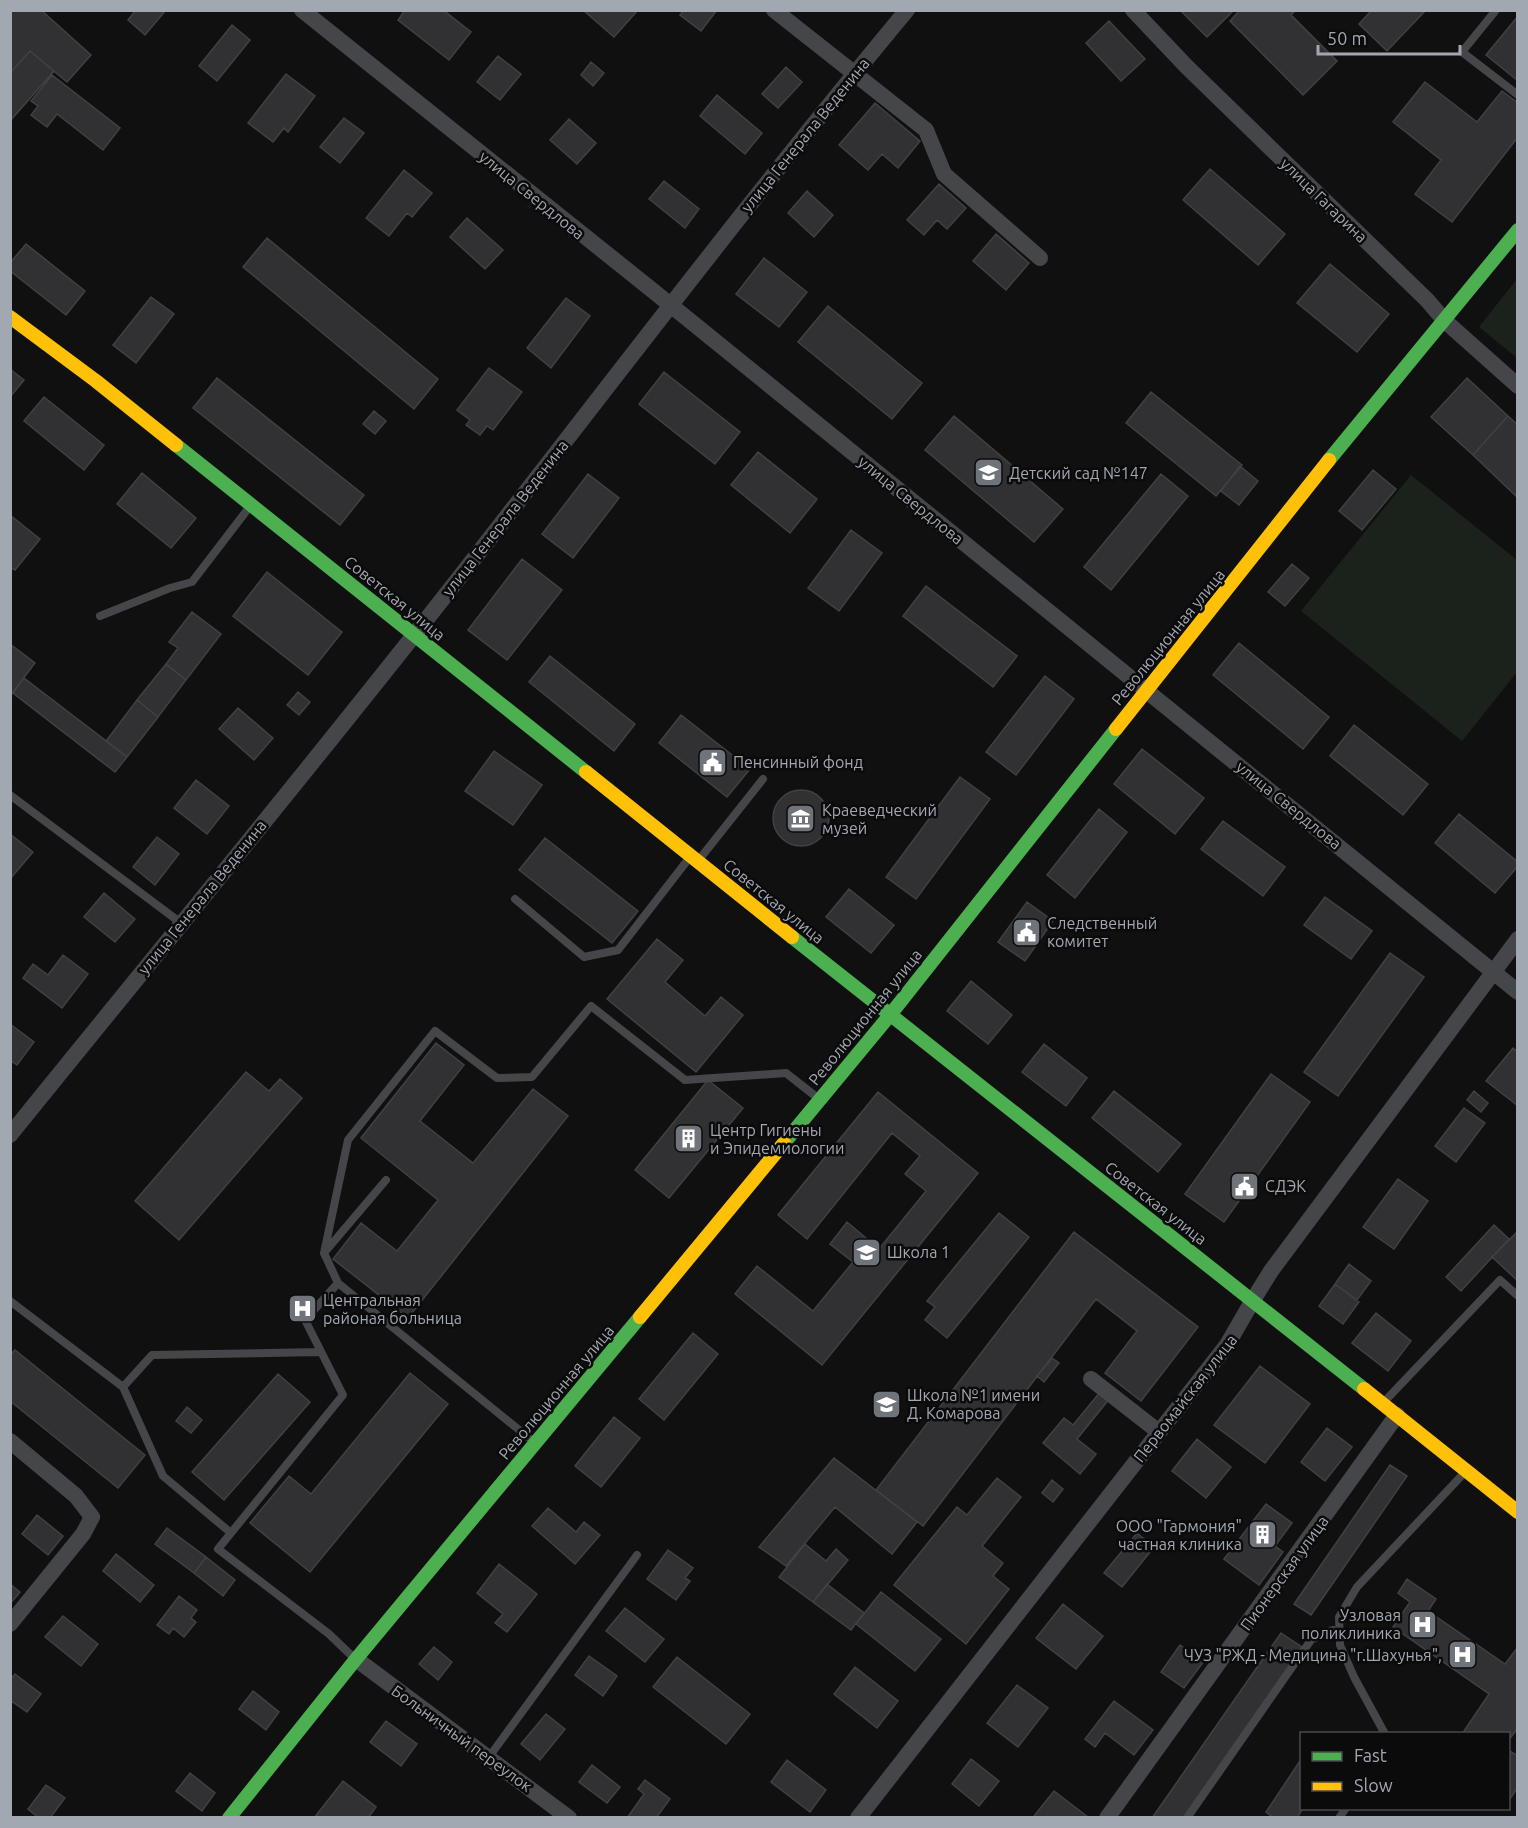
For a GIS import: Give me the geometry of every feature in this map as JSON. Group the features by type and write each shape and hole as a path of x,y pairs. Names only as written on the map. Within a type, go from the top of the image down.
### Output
{"street":[{"name":"улица Свердлова","path":"302,10 1518,992"},
{"path":"774,10 926,130 944,174 1040,258"},
{"name":"улица Генерала Веденина","path":"10,1135 414,634 670,305 907,10"},
{"name":"улица Гагарина","path":"1133,10 1186,66 1427,300 1444,321 1518,386"},
{"name":"Революционная улица","path":"229,1818 356,1659 890,1015 1341,445 1518,230"},
{"name":"Советская улица","path":"10,317 96,381 890,1015 1518,1512"},
{"name":"Первомайская улица","path":"858,1818 1227,1345 1278,1262 1518,939"},
{"path":"1091,1379 1159,1432"},
{"name":"Пионерская улица","path":"1107,1818 1397,1415"},
{"path":"10,1441 76,1496 92,1517 83,1534 10,1624"},
{"name":"Больничный переулок","path":"356,1659 569,1818"}],"lane":[{"path":"1496,10 1462,52 1518,95"},
{"path":"100,616 192,582 251,504"},
{"path":"515,899 584,957 618,950 763,779"},
{"path":"10,795 181,923"},
{"path":"535,1443 338,1283 324,1252 348,1140 435,1031 497,1078 532,1077 591,1005 685,1080 786,1073 820,1099"},
{"path":"324,1252 386,1180"},
{"path":"1383,1404 1500,1280 1518,1296"},
{"path":"338,1283 305,1320 344,1395 218,1549 329,1634 356,1659"},
{"path":"10,1301 123,1387 163,1476 231,1533"},
{"path":"123,1387 152,1355 321,1352"},
{"path":"1384,1732 1353,1677 1340,1645 1339,1617 1357,1587 1466,1470"},
{"path":"489,1757 637,1555"},
{"path":"1187,1818 1311,1640 1332,1630 1340,1631"}],"shaded area":[{"path":"1517,279 1517,358 1479,327"},
{"path":"1411,475 1517,560 1517,672 1462,741 1301,611"}],"building":[{"path":"10,10 41,10 91,55 67,82 30,51 10,73"},
{"path":"136,10 166,10 145,35 128,20"},
{"path":"405,10 443,10 471,32 449,60 398,20"},
{"path":"583,10 638,10 614,37"},
{"path":"684,10 717,10 701,31 680,15"},
{"path":"1180,10 1234,10 1207,37"},
{"path":"1240,10 1296,10 1291,15 1337,61 1303,95 1230,21"},
{"path":"1372,10 1426,10 1387,51 1359,24"},
{"path":"1518,16 1518,81 1486,55"},
{"path":"1109,21 1145,59 1121,81 1086,43"},
{"path":"232,25 250,40 217,81 199,66"},
{"path":"30,51 54,71 10,121 10,73"},
{"path":"498,56 521,74 500,100 477,82"},
{"path":"591,62 604,73 593,86 581,75"},
{"path":"786,67 802,82 778,108 762,94"},
{"path":"286,74 315,96 288,132 284,128 273,142 248,123"},
{"path":"52,75 120,128 103,150 57,114 47,127 31,115 38,106 31,101"},
{"path":"1425,82 1477,122 1502,91 1518,103 1518,137 1452,222 1415,194 1441,160 1393,122"},
{"path":"717,95 762,133 745,154 700,116"},
{"path":"875,103 920,141 898,168 882,154 868,170 839,145"},
{"path":"344,118 364,133 340,163 320,147"},
{"path":"569,119 596,143 577,164 550,140"},
{"path":"1210,169 1285,234 1258,265 1183,200"},
{"path":"404,170 432,193 412,217 407,213 389,236 366,218"},
{"path":"664,181 699,209 685,228 649,199"},
{"path":"939,184 966,208 947,229 937,220 924,235 907,220"},
{"path":"807,191 833,215 814,237 788,213"},
{"path":"467,218 503,250 485,269 450,237"},
{"path":"996,234 1029,263 1006,290 973,261"},
{"path":"267,238 438,379 414,409 243,267"},
{"path":"26,244 85,291 66,315 10,271 10,263"},
{"path":"764,258 807,292 779,327 736,294"},
{"path":"1330,264 1389,314 1357,352 1297,303"},
{"path":"151,297 174,314 136,363 113,345"},
{"path":"566,298 590,316 551,368 527,348"},
{"path":"828,306 922,383 892,419 798,342"},
{"path":"489,368 522,392 493,430 487,426 480,435 466,425 470,420 457,410"},
{"path":"10,369 24,380 10,397"},
{"path":"664,372 740,432 715,464 639,404"},
{"path":"217,378 364,495 340,525 193,408"},
{"path":"1467,378 1508,416 1473,455 1431,417"},
{"path":"1151,392 1242,465 1216,496 1126,423"},
{"path":"44,397 104,445 84,470 24,421"},
{"path":"374,411 386,421 375,434 363,424"},
{"name":"Детский сад №147","path":"954,416 1063,509 1034,542 925,450"},
{"path":"1508,416 1518,425 1518,498 1473,455"},
{"path":"758,452 817,499 790,533 731,485"},
{"path":"1240,466 1258,481 1239,505 1221,491"},
{"path":"1373,470 1396,489 1362,530 1339,511"},
{"path":"142,473 196,518 171,548 117,504"},
{"path":"588,474 619,498 573,558 542,534"},
{"path":"1161,474 1188,496 1111,590 1084,567"},
{"path":"10,515 40,539 15,570 10,567"},
{"path":"851,530 882,553 839,611 808,588"},
{"path":"522,559 562,590 507,660 468,630"},
{"path":"1292,564 1309,578 1285,606 1268,592"},
{"path":"267,572 342,632 308,675 233,616"},
{"path":"926,586 1017,656 993,687 903,616"},
{"path":"192,612 221,634 186,680 166,664 178,648 169,642"},
{"path":"1239,643 1329,717 1303,749 1213,675"},
{"path":"10,644 35,663 10,696"},
{"path":"550,656 635,724 614,751 529,682"},
{"path":"166,664 186,680 158,717 137,700"},
{"path":"1045,676 1074,699 1016,775 986,752"},
{"path":"24,678 127,757 115,772 13,693"},
{"path":"298,692 310,702 299,715 287,705"},
{"path":"137,700 158,717 127,757 106,741"},
{"path":"238,708 273,738 254,760 219,729"},
{"name":"Пенсинный фонд","path":"681,715 750,769 727,797 659,743"},
{"path":"1354,725 1428,784 1403,815 1330,756"},
{"path":"1142,749 1204,798 1175,834 1114,784"},
{"path":"494,751 542,785 513,825 465,791"},
{"path":"960,777 990,799 916,899 886,877"},
{"path":"196,780 229,806 207,834 174,808"},
{"name":"Краеведческий музей","path":"801,790 812,792 821,798 827,807 829,818 827,829 821,838 812,844 801,846 790,844 781,838 775,829 773,818 775,807 781,798 790,792"},
{"path":"1099,809 1127,832 1075,898 1047,875"},
{"path":"1459,814 1518,862 1518,866 1495,893 1435,843"},
{"path":"1223,821 1285,867 1263,896 1201,849"},
{"path":"10,834 33,852 10,879"},
{"path":"157,837 179,854 155,885 133,867"},
{"path":"545,838 638,911 612,943 519,870"},
{"path":"849,889 894,925 871,953 826,917"},
{"path":"104,893 135,919 115,942 84,917"},
{"path":"1325,897 1372,931 1351,959 1304,925"},
{"name":"Следственный комитет","path":"1027,902 1053,921 1025,961 998,942"},
{"path":"657,939 683,960 665,982 705,1016 721,997 743,1015 696,1072 607,999"},
{"path":"1390,953 1424,977 1338,1096 1304,1072"},
{"path":"63,955 88,974 62,1008 23,978 33,964 48,975"},
{"path":"971,981 1012,1015 988,1044 947,1011"},
{"path":"10,1024 34,1042 17,1065 10,1060"},
{"path":"436,1043 464,1065 420,1121 473,1163 533,1089 568,1116 408,1318 333,1259 361,1223 397,1251 438,1200 361,1138"},
{"path":"1044,1044 1087,1078 1066,1106 1022,1072"},
{"path":"1513,1048 1518,1052 1518,1106 1486,1081"},
{"path":"246,1072 269,1091 280,1079 302,1098 179,1240 135,1201"},
{"path":"1271,1074 1310,1102 1224,1222 1185,1194"},
{"name":"Центр Гигиены и Эпидемиологии","path":"708,1080 743,1108 669,1198 635,1170"},
{"path":"1114,1091 1181,1144 1158,1172 1092,1118"},
{"path":"1474,1091 1488,1103 1481,1112 1467,1100"},
{"path":"878,1092 978,1173 822,1365 735,1294 757,1266 813,1311 853,1262 830,1244 847,1222 879,1249 926,1191 905,1174 920,1156 892,1133 807,1239 778,1215"},
{"path":"1464,1108 1485,1123 1456,1162 1435,1146"},
{"path":"1398,1179 1428,1201 1394,1249 1363,1227"},
{"path":"999,1213 1029,1237 947,1338 925,1320 935,1307 927,1301"},
{"path":"1494,1225 1509,1239 1461,1291 1446,1277"},
{"path":"1518,1231 1518,1281 1492,1257"},
{"path":"1074,1232 1198,1327 1141,1401 1105,1373 1137,1331 1096,1299 923,1526 876,1490"},
{"path":"1349,1264 1371,1281 1357,1300 1335,1284"},
{"path":"1335,1284 1359,1302 1343,1324 1319,1306"},
{"path":"1376,1313 1411,1341 1388,1371 1352,1343"},
{"path":"693,1333 718,1354 664,1420 639,1399"},
{"path":"15,1350 145,1455 118,1488 10,1401 10,1355"},
{"path":"1052,1358 1059,1363 1044,1382 1037,1376"},
{"path":"1260,1366 1310,1404 1265,1463 1214,1425"},
{"path":"410,1373 448,1404 310,1572 250,1523 289,1476 311,1494"},
{"path":"278,1374 310,1402 224,1500 192,1472"},
{"path":"1101,1391 1110,1398 1077,1439 1096,1454 1080,1474 1043,1443 1064,1418 1073,1425"},
{"path":"187,1407 202,1420 191,1433 176,1421"},
{"path":"614,1417 640,1438 601,1487 575,1466"},
{"path":"1327,1428 1352,1447 1325,1481 1301,1462"},
{"path":"1197,1439 1231,1467 1206,1498 1172,1471"},
{"path":"834,1458 917,1522 892,1554 835,1507 786,1566 759,1547"},
{"path":"1390,1465 1407,1476 1311,1615 1294,1604"},
{"path":"997,1478 1021,1497 982,1546 1003,1563 993,1576 1009,1589 966,1644 894,1585 957,1507 967,1515"},
{"path":"1052,1480 1063,1489 1053,1502 1042,1493"},
{"name":"ООО \"Гармония\" частная клиника","path":"1266,1504 1292,1523 1275,1546 1283,1552 1259,1585 1224,1559"},
{"path":"548,1508 576,1532 584,1522 600,1535 575,1564 532,1526"},
{"path":"37,1515 63,1536 48,1555 22,1534"},
{"path":"167,1528 206,1557 194,1573 155,1544"},
{"path":"1137,1533 1154,1547 1122,1587 1104,1573"},
{"path":"805,1544 826,1561 836,1549 848,1560 813,1602 779,1577"},
{"path":"668,1550 693,1568 685,1578 690,1581 676,1600 647,1579"},
{"path":"116,1554 154,1585 140,1602 103,1571"},
{"path":"206,1557 235,1580 223,1596 194,1573"},
{"path":"499,1564 537,1594 507,1632 495,1623 503,1614 477,1593"},
{"name":"ЧУЗ \"РЖД - Медицина \"г.Шахунья\",","path":"1407,1579 1436,1599 1428,1611 1505,1664 1518,1647 1518,1728 1510,1738 1510,1732 1463,1732 1489,1694 1393,1627 1410,1602 1398,1593"},
{"path":"10,1584 20,1592 10,1604"},
{"path":"827,1584 864,1613 851,1630 813,1602"},
{"path":"881,1592 941,1639 915,1671 856,1624"},
{"path":"179,1596 197,1610 191,1618 196,1622 184,1637 173,1628 169,1634 157,1625"},
{"path":"1063,1604 1103,1636 1076,1669 1036,1638"},
{"path":"625,1608 664,1639 645,1662 606,1631"},
{"path":"63,1616 98,1644 81,1666 45,1637"},
{"path":"1281,1633 1302,1647 1183,1818 1152,1818"},
{"path":"1180,1645 1204,1661 1184,1688 1161,1672"},
{"path":"434,1647 452,1662 438,1680 419,1664"},
{"path":"589,1656 617,1676 603,1696 575,1675"},
{"path":"677,1657 750,1714 726,1744 653,1687"},
{"path":"855,1667 898,1701 877,1728 834,1694"},
{"path":"15,1674 41,1694 27,1712 10,1700 10,1680"},
{"path":"1017,1685 1048,1708 1018,1747 987,1723"},
{"path":"253,1691 279,1712 266,1730 239,1709"},
{"path":"1114,1701 1153,1730 1134,1755 1105,1733 1095,1747 1085,1739"},
{"path":"546,1714 565,1729 540,1760 521,1744"},
{"path":"386,1721 417,1744 401,1766 370,1742"},
{"path":"1510,1751 1518,1756 1518,1787 1510,1799"},
{"path":"971,1759 999,1781 979,1806 952,1784"},
{"path":"787,1760 826,1790 810,1812 771,1782"},
{"path":"1300,1761 1302,1810 1297,1818 1274,1818 1266,1812"},
{"path":"592,1765 620,1787 607,1803 579,1782"},
{"path":"190,1773 215,1793 202,1811 176,1791"},
{"path":"645,1780 670,1799 656,1818 627,1818 644,1794 638,1789"},
{"path":"343,1781 376,1807 368,1818 314,1818"},
{"path":"46,1785 65,1798 50,1818 39,1818 28,1809"},
{"path":"1054,1791 1088,1818 1037,1818 1034,1816"}],"traffic: fast":[{"path":"1329,460 1518,230"},
{"path":"176,445 586,772"},
{"path":"784,1143 890,1015 1116,729"},
{"path":"792,937 1364,1389"},
{"path":"229,1818 356,1659 640,1317"}],"traffic: slow":[{"path":"10,317 96,381 176,445"},
{"path":"1116,729 1329,460"},
{"path":"586,772 792,937"},
{"path":"640,1317 784,1143"},
{"path":"1364,1389 1518,1512"}],"place":[{"name":"Детский сад №147","path":"988,473"},
{"name":"Пенсинный фонд","path":"712,762"},
{"name":"Краеведческий музей","path":"801,819"},
{"name":"Следственный комитет","path":"1026,932"},
{"name":"Центр Гигиены и Эпидемиологии","path":"689,1139"},
{"name":"СДЭК","path":"1244,1186"},
{"name":"Школа 1","path":"866,1252"},
{"name":"Центральная районая больница","path":"302,1309"},
{"name":"Школа №1 имени Д. Комарова","path":"886,1404"},
{"name":"ООО \"Гармония\" частная клиника","path":"1263,1535"},
{"name":"Узловая поликлиника","path":"1422,1624"},
{"name":"ЧУЗ \"РЖД - Медицина \"г.Шахунья\",","path":"1463,1655"}]}
